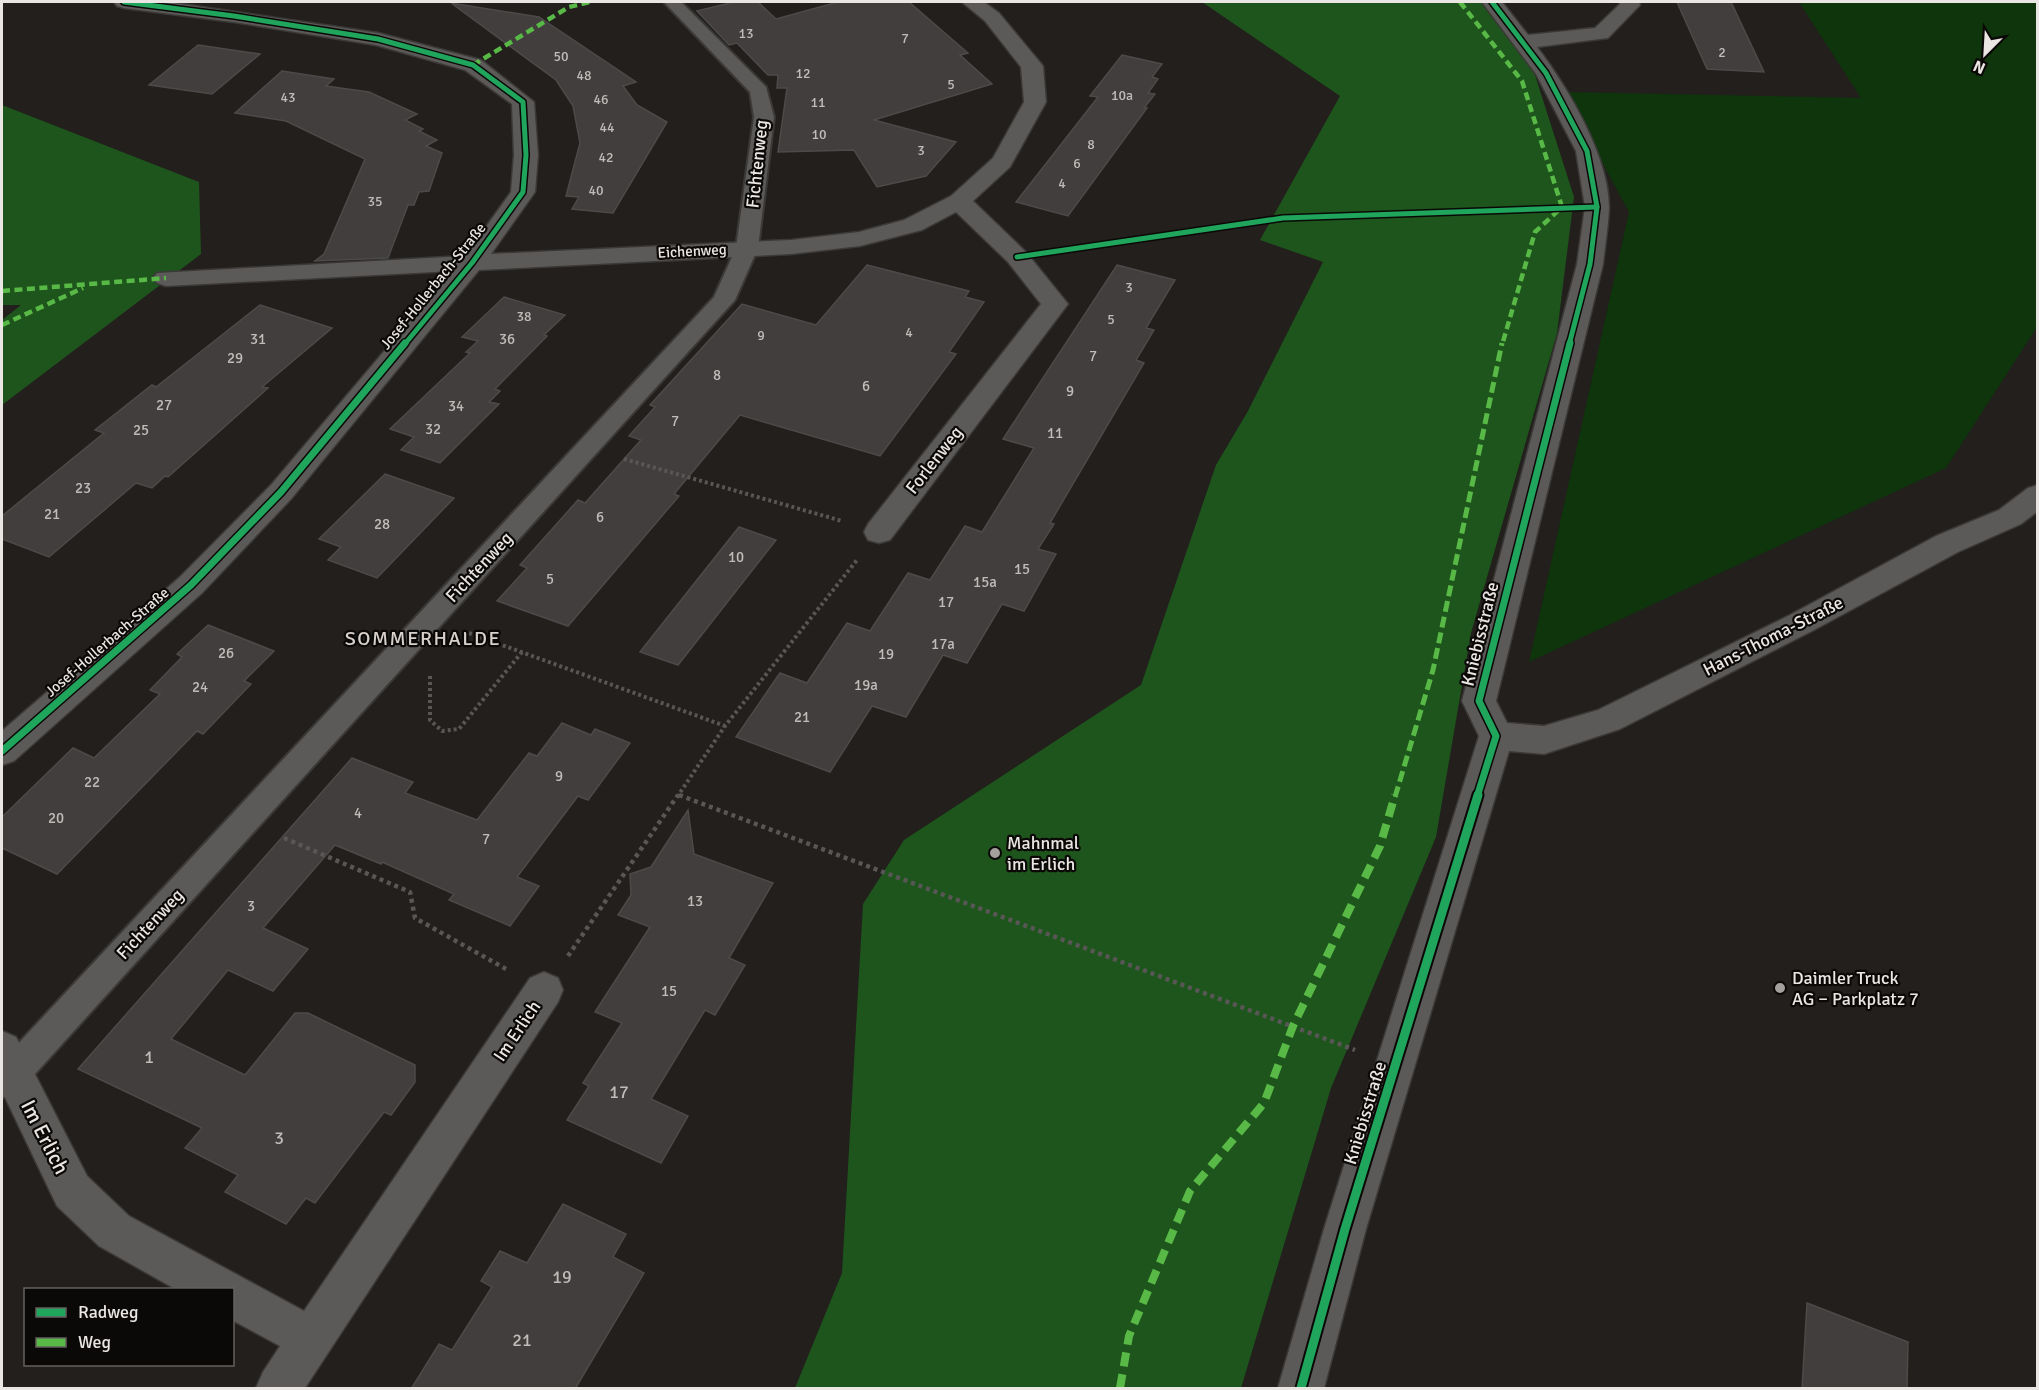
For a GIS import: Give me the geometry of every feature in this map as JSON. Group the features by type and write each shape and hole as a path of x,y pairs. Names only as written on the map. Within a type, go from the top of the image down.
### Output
{"street":[{"name":"Josef-Hollerbach-Straße","path":"2,752 191,585 281,492 472,263 523,192 526,154 523,102 473,65 378,39 241,9 124,2"},
{"name":"Eichenweg","path":"166,278 791,247 860,239 913,225 958,201 1002,162 1035,102 1032,66 992,17 972,2"},
{"name":"Kniebisstraße","path":"1301,1389 1345,1229 1496,736 1479,701 1590,264 1597,207 1587,151 1546,72 1492,2"},
{"path":"1521,42 1601,34 1630,5 1629,2"},
{"name":"Forlenweg","path":"879,532 1055,304 1017,257 958,201"},
{"name":"Hans-Thoma-Straße","path":"1496,736 1544,740 1608,720 1801,623 1947,544 2010,517 2037,495"},
{"name":"Im Erlich","path":"279,1389 544,990"},
{"name":"Im Erlich","path":"5,1068 72,1191 114,1231 217,1288"},
{"path":"234,1297 312,1339"}],"lane":[{"name":"Fichtenweg","path":"5,1068 244,821 724,300 747,248 764,117 759,91 672,2"}],"path":[{"path":"510,648 725,726 879,532 631,461"},
{"path":"431,619 430,720 442,731 459,729 522,652"},
{"path":"678,795 1395,1065"},
{"path":"244,821 410,892 415,918 544,990"}],"green space":[{"path":"1202,2 1485,2 1535,75 1574,197 1557,333 1471,633 1436,837 1331,1088 1241,1388 795,1388 842,1273 863,904 904,840 1141,685 1216,465 1248,411 1323,262 1260,240 1340,96"},
{"path":"1799,2 2037,2 2037,327 1946,468 1529,662 1629,212 1564,92 1861,98"},
{"path":"2,105 199,182 201,254 2,405 2,320 21,305 2,305"}],"building":[{"path":"734,2 758,2 776,19 838,2 909,2 968,53 960,55 992,84 874,120 956,142 926,176 877,187 854,150 778,152 787,88 777,88 778,75 768,75 737,43 729,45 697,11"},
{"path":"1677,2 1731,2 1764,72 1707,69"},
{"path":"451,3 539,17 636,82 623,86 637,105 667,122 613,213 572,209 579,197 566,196 580,143 573,106 556,80"},
{"path":"198,45 260,54 212,94 149,85"},
{"path":"1122,55 1162,64 1152,77 1158,79 1148,93 1155,94 1144,108 1147,108 1068,216 1016,202 1098,97 1090,96"},
{"path":"282,71 334,79 326,86 369,92 417,114 405,120 423,129 419,131 437,140 426,146 442,153 429,191 419,192 414,205 408,205 388,258 315,261 324,254 365,159 286,121 235,113"},
{"path":"867,265 969,291 965,297 984,302 949,352 956,354 880,456 740,415 674,494 679,496 568,626 497,601 527,568 520,565 578,500 585,503 641,440 629,436 655,407 650,405 742,304 816,325"},
{"path":"1117,265 1175,280 1146,328 1154,330 1136,360 1144,363 1050,523 1054,524 1038,549 1056,554 1024,611 1002,604 967,663 943,655 906,717 872,706 830,772 736,737 780,673 807,683 847,623 870,631 908,573 930,580 965,526 982,532 1034,448 1003,439"},
{"path":"504,297 565,315 495,389 500,391 489,402 499,404 440,463 401,450 414,437 390,429 470,353 466,352 478,341 462,337"},
{"path":"260,305 332,328 262,387 268,388 168,477 165,476 152,488 136,483 49,557 2,539 2,516 104,433 95,430 152,385 156,387"},
{"path":"385,474 454,498 377,578 328,560 341,547 319,539"},
{"path":"739,527 776,540 678,665 640,652"},
{"path":"208,625 274,651 244,681 251,684 203,734 197,731 57,874 2,848 2,817 73,748 94,758 160,694 150,690 182,657 177,654"},
{"path":"562,723 591,735 595,729 630,743 588,800 578,796 517,877 539,886 510,926 449,900 454,894 382,862 381,864 335,845 263,928 308,949 273,991 228,970 171,1039 245,1075 295,1013 308,1013 415,1065 415,1082 391,1115 384,1112 315,1203 306,1198 286,1224 225,1192 238,1175 185,1148 202,1128 78,1069 352,758 413,782 405,793 477,820 529,753 537,756"},
{"path":"688,810 694,854 773,883 729,958 745,965 715,1015 705,1010 651,1099 688,1116 661,1163 567,1120 589,1086 583,1083 622,1023 595,1012 650,927 618,915 631,895 630,874 651,867"},
{"path":"563,1204 626,1234 613,1257 644,1273 575,1389 411,1389 439,1344 452,1350 492,1287 481,1281 500,1251 527,1263"},
{"path":"1807,1303 1908,1342 1907,1389 1802,1389"}],"marked path":[{"path":"473,65 569,7 590,2"},
{"path":"1120,1388 1129,1336 1190,1191 1264,1103 1293,1026 1380,846 1433,670 1506,325 1535,232 1562,207 1522,81 1460,2"},
{"path":"2,291 166,278"},
{"path":"2,325 83,288"}],"cycle path":[{"path":"2,751 191,585 281,492 472,263 523,192 526,155 523,102 473,65 378,39 234,16 124,2"},
{"path":"1301,1388 1345,1229 1496,736 1479,701 1590,264 1597,207 1587,151 1546,73 1492,2"},
{"path":"1017,257 1283,218 1597,207"}],"place":[{"name":"Mahnmal im Erlich","path":"995,853"},
{"name":"Daimler Truck AG − Parkplatz 7","path":"1780,988"}],"district":[{"name":"SOMMERHALDE","path":"423,638"}]}
